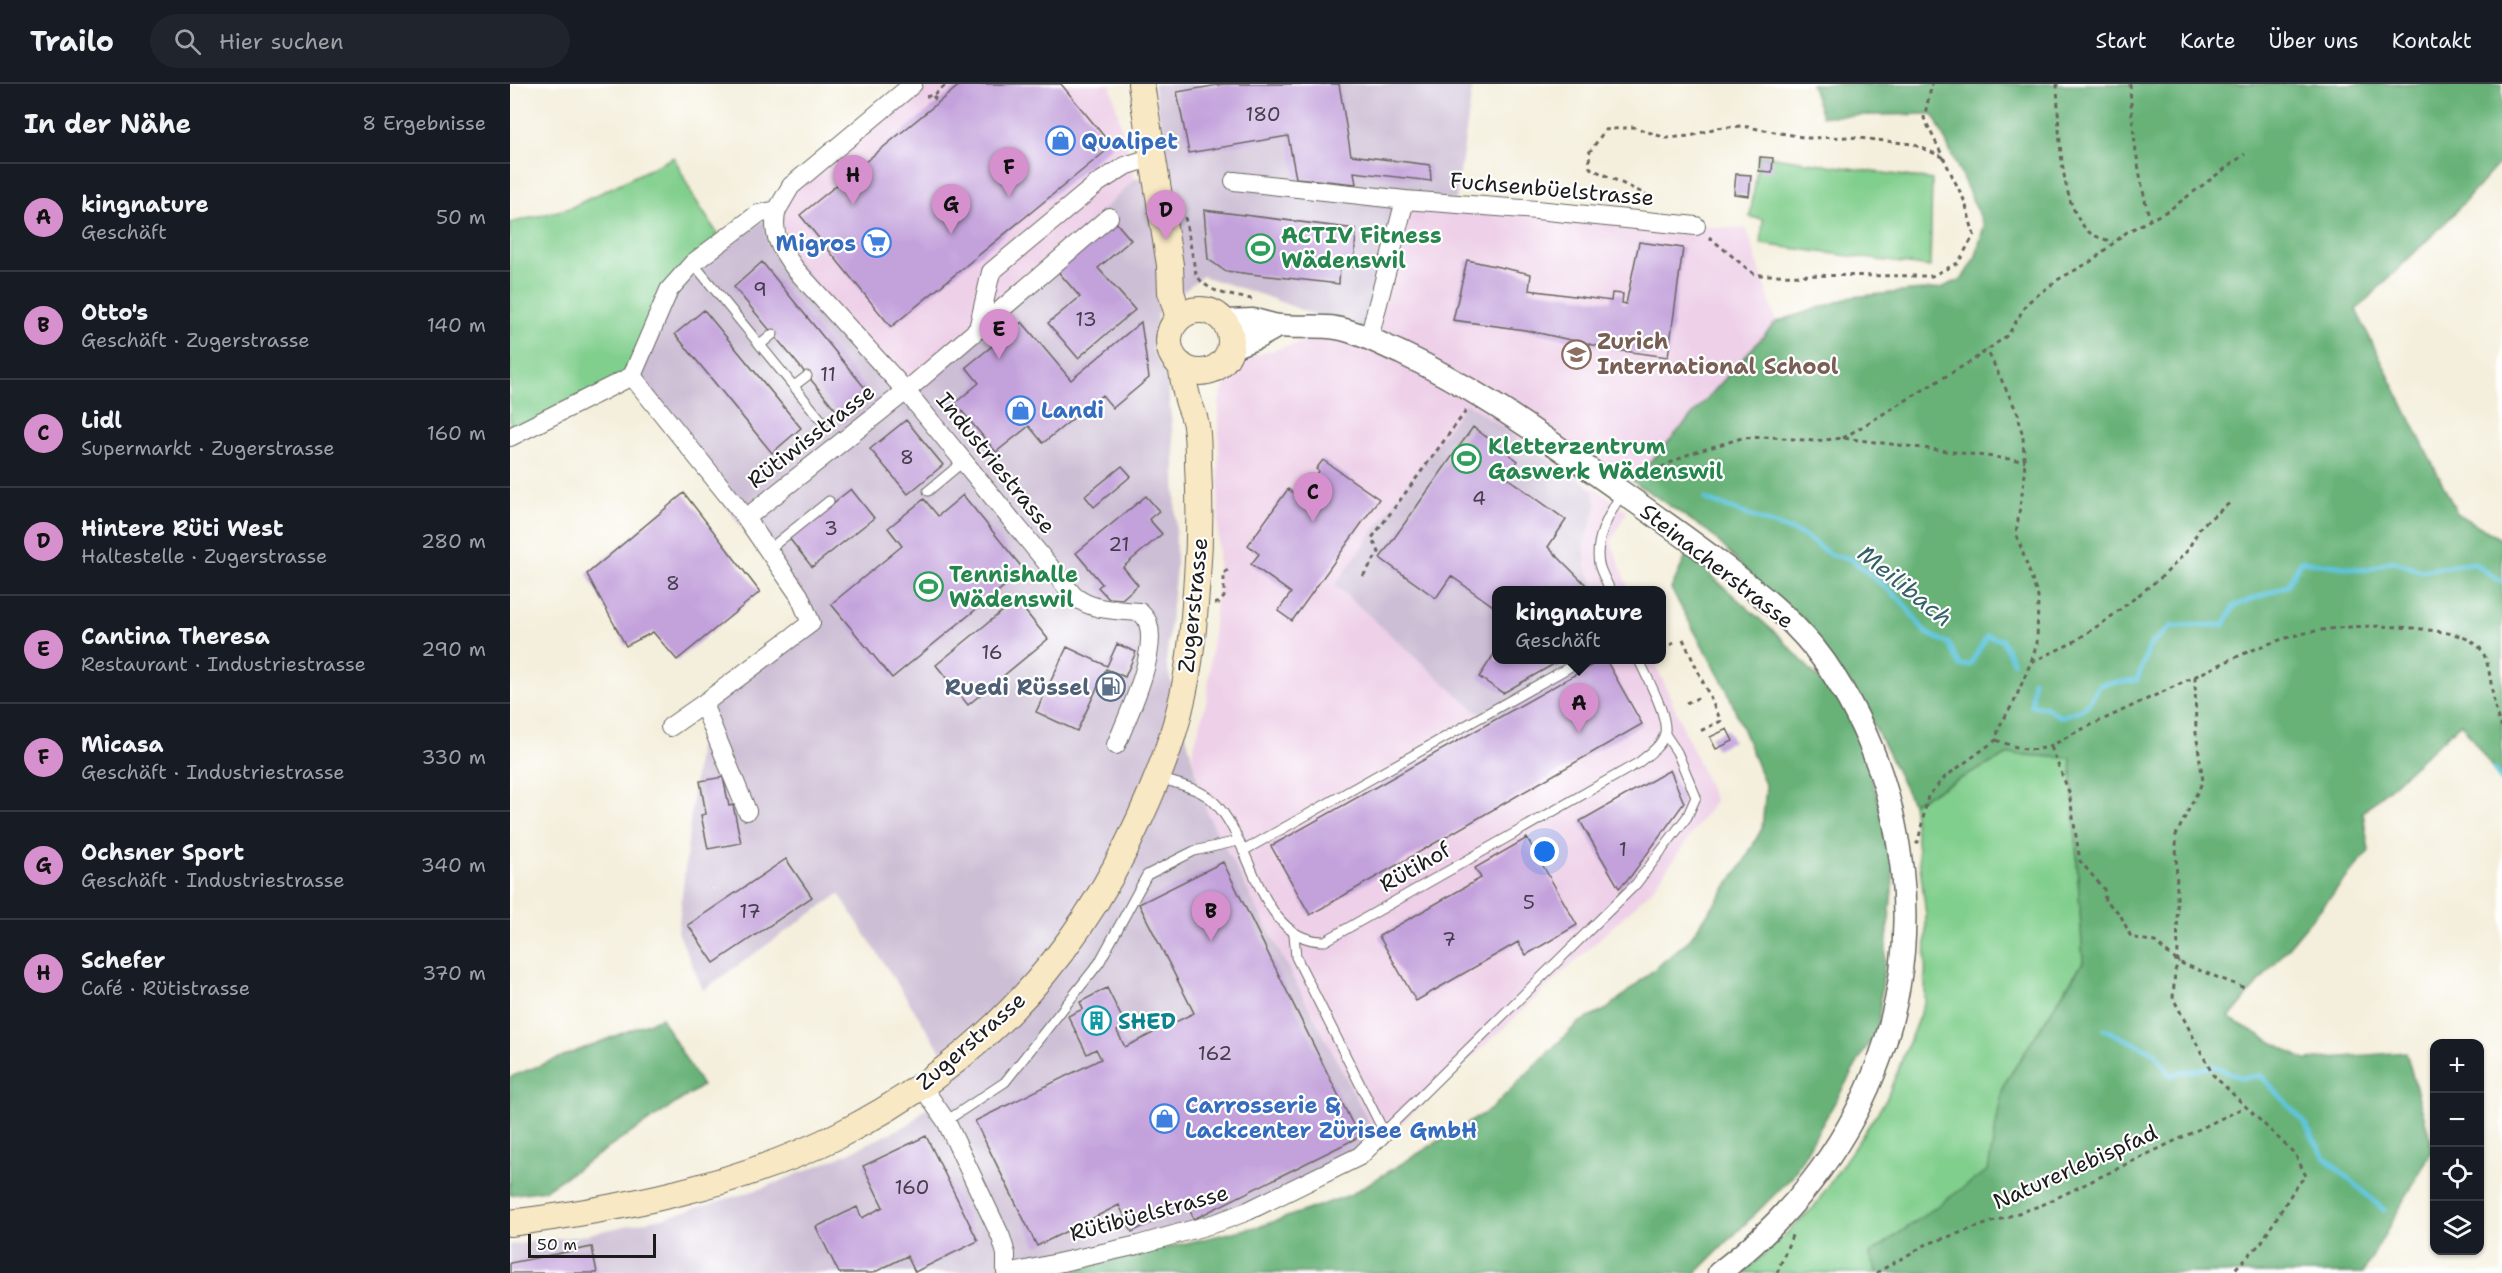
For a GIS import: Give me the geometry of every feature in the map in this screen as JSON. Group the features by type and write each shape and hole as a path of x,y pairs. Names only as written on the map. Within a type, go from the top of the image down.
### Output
{"main road":[{"path":"1141,84 1153,156 1186,271 1189,314"},
{"path":"1213,313 1224,321 1230,334 1230,348 1224,360 1206,371 1193,370 1181,365 1170,345 1172,328 1189,314 1213,313"},
{"name":"Zugerstrasse","path":"510,1223 647,1199 729,1178 788,1158 863,1122 958,1058 1021,1002 1074,938 1123,855 1158,777 1181,705 1194,616 1201,529 1196,424 1186,396 1181,365"},
{"name":"Zugerstrasse","path":"1196,424 1203,398 1206,371"}],"street":[{"path":"510,437 632,376 669,290 693,263 758,214 777,210 791,186 913,84"},
{"path":"978,329 992,272 1098,183 1125,166 1153,156"},
{"name":"Fuchsenbüelstrasse","path":"1234,181 1405,200 1696,226"},
{"path":"1369,338 1405,200"},
{"name":"Industriestrasse","path":"777,210 774,222 776,235 784,253 796,270 906,391 1072,595 1083,604 1104,609 1140,612 1148,622 1150,634 1146,664 1116,745"},
{"name":"Industriestrasse","path":"906,391 1109,217"},
{"name":"Steinacherstrasse","path":"1224,321 1255,320 1278,326 1336,328 1369,338 1441,372 1525,424 1708,553 1767,600 1793,624 1824,660 1846,696 1880,768 1902,861 1906,916 1904,954 1892,1024 1868,1089 1830,1158 1792,1207 1719,1273"},
{"name":"Steinacherstrasse","path":"1230,348 1278,326"},
{"name":"Rütiwisstrasse","path":"632,376 746,518 799,595 812,623 670,727"},
{"name":"Rütiwisstrasse","path":"746,518 906,391"},
{"path":"703,704 747,811"},
{"path":"921,1085 946,1121 1001,1237 1006,1254 1006,1273"},
{"name":"Rütibüelstrasse","path":"1013,1273 1138,1245 1219,1222 1248,1211 1360,1156 1384,1132"}],"lane":[{"path":"693,263 822,421"},
{"path":"760,345 773,334"},
{"path":"794,386 807,376"},
{"path":"928,491 964,461"},
{"path":"1608,586 1599,564 1599,546 1604,523 1622,492"},
{"path":"768,550 829,501"},
{"path":"1243,851 1575,664"},
{"path":"1158,777 1203,793 1226,817 1278,921 1294,934 1296,957 1384,1132 1636,884 1687,817 1696,797 1677,752 1665,734 1666,721 1642,664"},
{"name":"Rütihof","path":"1294,934 1311,942 1325,941 1638,763 1656,748 1665,734"},
{"path":"946,1121 1005,1082 1099,963 1146,875 1194,851 1238,841"}],"path":[{"path":"1696,226 1755,275 1932,276 1958,262 1974,235 1965,202 1924,118 1932,84"},
{"path":"2059,84 2057,92 2060,141 2066,185 2077,217 2088,232 2113,242"},
{"path":"2130,84 2132,128 2136,141 2141,186 2150,220"},
{"path":"933,96 938,102"},
{"path":"1654,222 1652,197 1590,168 1589,153 1605,130 1634,127 1666,138 1691,136 1716,128 1742,126 1808,138 1850,137 1912,144 1943,157"},
{"path":"1843,438 1987,350 2008,335 2027,303 2059,279 2090,262 2113,242 2179,204 2245,154"},
{"path":"1184,215 1186,271 1219,292 1261,301"},
{"path":"1914,845 1918,842 1928,796 1945,777 1996,740 1999,728 2014,702 2037,644 2038,597 2016,533 2025,460 2018,414 1987,350"},
{"path":"1363,576 1379,552 1372,538 1466,411 1474,417"},
{"path":"1622,492 1636,480 1661,466 1742,438 1772,437 1814,441 1843,438 2025,460"},
{"path":"2031,662 2072,643 2108,619 2164,575 2187,550 2201,526 2231,502"},
{"path":"1213,603 1219,603 1223,599 1224,573 1229,569"},
{"path":"1996,740 2024,750 2051,747 2070,735 2195,676 2279,641 2327,630 2393,626 2448,633 2468,639 2479,647 2487,657 2497,718 2502,727"},
{"path":"1683,639 1721,721 1698,732"},
{"path":"1666,647 1674,643"},
{"path":"2195,676 2196,733 2203,781 2176,834 2178,962 2173,998 2213,1075 2295,1154 2306,1176 2297,1185 2261,1243 2231,1273"},
{"path":"1686,704 1698,698"},
{"path":"2051,747 2069,792 2080,861 2104,889 2105,900 2120,914 2131,937 2155,942 2178,962 2245,988"},
{"name":"Naturerlebispfad","path":"1875,1273 1927,1244 2042,1205 2245,1107"},
{"path":"1778,1271 1797,1224"}],"shaded area":[{"path":"918,84 1110,84 1135,179 978,329 906,391 796,270 776,207"},
{"path":"1153,84 1473,84 1456,200 1403,197 1367,335 1262,295 1202,276 1158,312 1152,348 1167,379 1175,454 1176,568 1166,662 1207,813 1380,1143 1227,1215 994,1273 510,1273 510,1245 579,1236 666,1217 763,1188 842,1156 911,1123 957,1076 839,894 703,990 678,932 703,704 811,623 632,376 669,290 777,210 775,235 906,391 978,329 1135,179 1170,173"},
{"name":"Zurich International School","path":"1405,201 1747,229 1776,322 1633,481 1371,337"},
{"path":"1336,328 1471,397 1627,511 1611,542 1628,586 1492,586 1492,664 1656,664 1715,801 1652,890 1380,1143 1207,813 1192,754 1207,699 1218,581 1219,402 1225,384 1248,360 1258,354 1297,344"},
{"path":"1466,403 1586,484 1593,492 1597,505 1584,547 1586,566 1594,586 1492,586 1492,664 1592,664 1489,723 1335,585"}],"green space":[{"path":"1811,84 2502,84 2502,160 2451,217 2356,310 2457,513 2502,540 2502,782 2461,723 2363,812 2369,851 2229,1018 2305,1060 2406,1052 2430,1138 2430,1154 2363,1273 1877,1273 1870,1254 1988,1170 2003,1086 2083,962 2071,758 2009,754 1912,803 1867,711 1797,622 1710,533 1633,481 1776,322 1852,297 1941,288 1962,279 1976,256 1984,225 1933,114 1822,116"},
{"path":"1759,155 1932,180 1930,267 1761,244 1763,219 1750,217"},
{"path":"674,157 693,196 717,233 712,247 693,263 632,376 510,437 510,223 570,208"},
{"path":"1687,554 1780,637 1855,718 1895,861 1878,1027 1792,1177 1696,1273 1057,1273 1264,1225 1350,1195 1490,1110 1578,1023 1607,1009 1689,940 1742,865 1762,828 1766,787 1727,690 1671,589"},
{"path":"2009,754 2071,758 2083,962 2003,1086 1989,1170 1870,1254 1877,1273 1742,1273 1814,1207 1886,1100 1925,1001 1926,915 1912,803"},
{"path":"661,1018 702,1086 545,1190 510,1195 510,1077"}],"building":[{"path":"961,84 1061,84 1112,146 891,327 800,215"},
{"path":"1224,84 1339,84 1351,155 1430,165 1431,181 1354,172 1356,184 1296,178 1288,136 1189,153 1177,92"},
{"path":"1760,157 1773,158 1772,172 1759,171"},
{"path":"1736,174 1751,175 1749,196 1734,194"},
{"path":"1204,210 1356,229 1354,267 1340,266 1339,284 1225,271 1208,259"},
{"path":"1113,219 1131,240 1098,268 1135,310 1078,358 1048,323 1080,297 1055,268"},
{"name":"Zurich International School","path":"1639,242 1683,248 1668,357 1616,350 1525,330 1453,320 1467,260 1531,274 1529,290 1611,301 1612,293 1623,294 1622,303 1626,304"},
{"path":"762,262 869,393 841,416 734,287"},
{"path":"704,310 801,428 772,453 675,334"},
{"path":"1022,322 1071,380 1141,322 1149,378 1113,408 1102,395 1043,443 1029,426 996,452 955,403 979,383 966,367"},
{"path":"906,420 943,465 908,494 870,449"},
{"path":"1473,427 1518,461 1506,477 1566,520 1548,547 1587,586 1492,586 1492,605 1451,576 1436,598 1380,558"},
{"path":"1323,460 1379,499 1292,621 1278,611 1291,593 1251,564 1259,554 1248,545 1288,489 1300,498 1319,471 1316,469"},
{"path":"1122,466 1131,476 1094,507 1085,496"},
{"path":"851,489 874,518 812,567 789,538"},
{"path":"684,493 760,592 677,660 653,632 626,646 587,574"},
{"name":"Tennishalle Wädenswil","path":"963,495 1024,570 892,678 831,604 902,546 888,528 924,499 938,516"},
{"path":"1146,496 1159,511 1149,519 1162,534 1123,567 1138,585 1122,599 1108,598 1098,587 1102,584 1076,553"},
{"path":"1016,600 1048,639 968,705 936,665"},
{"path":"1117,644 1136,652 1125,677 1106,669 1077,731 1036,712 1067,647 1107,666"},
{"path":"1492,657 1492,664 1554,664 1503,693 1479,677"},
{"path":"1594,664 1608,664 1642,724 1310,915 1271,846"},
{"path":"1727,729 1733,741 1716,749 1710,737"},
{"path":"1670,770 1684,803 1631,876 1619,888 1580,821"},
{"path":"723,777 729,806 733,805 741,843 708,849 701,815 706,814 700,781"},
{"path":"1527,838 1577,925 1526,955 1518,942 1416,1001 1379,936 1481,878 1475,868"},
{"path":"786,859 812,897 714,963 688,925"},
{"path":"1223,862 1359,1137 1194,1219 1187,1205 1132,1232 1119,1205 1037,1246 975,1121 1101,1059 1096,1049 1087,1054 1068,1016 1083,1009 1080,1002 1107,988 1126,1026 1117,1031 1125,1047 1194,1013 1139,904"},
{"path":"926,1136 978,1241 915,1272 907,1256 873,1273 839,1273 816,1227 857,1207 862,1218 883,1207 863,1166"},
{"path":"592,1247 597,1273 510,1273 510,1263"}],"waterway":[{"name":"Meilibach","path":"1705,499 1803,535 1831,555 1851,559 1901,600 1926,633 1949,644 1960,666 1970,665 1987,636 2002,640 2013,662"},
{"name":"Meilibach","path":"2033,680 2032,705 2045,707 2061,717 2085,708 2101,684 2137,680 2150,645 2172,626 2224,625 2234,606 2287,586 2301,561 2366,570 2392,561 2422,571 2473,563 2502,582"},
{"path":"2494,769 2502,782"},
{"path":"2104,1029 2155,1053 2170,1075 2215,1066 2241,1078 2261,1076 2303,1121 2325,1158 2384,1210"}],"place":[{"name":"Qualipet","path":"1060,141"},
{"name":"Micasa","path":"1009,197"},
{"name":"Schefer","path":"853,205"},
{"name":"Ochsner Sport","path":"951,234"},
{"name":"Hintere Rüti West","path":"1166,240"},
{"name":"Migros","path":"877,243"},
{"name":"ACTIV Fitness Wädenswil","path":"1260,248"},
{"name":"Zurich International School","path":"1576,354"},
{"name":"Cantina Theresa","path":"999,359"},
{"name":"Landi","path":"1020,410"},
{"name":"Kletterzentrum Gaswerk Wädenswil","path":"1467,459"},
{"name":"Lidl","path":"1313,522"},
{"name":"Tennishalle Wädenswil","path":"928,587"},
{"name":"Ruedi Rüssel","path":"1111,687"},
{"name":"kingnature","path":"1579,733"},
{"name":"Otto's","path":"1211,941"},
{"name":"SHED","path":"1097,1021"},
{"name":"Carrosserie & Lackcenter Zürisee GmbH","path":"1164,1118"}]}
